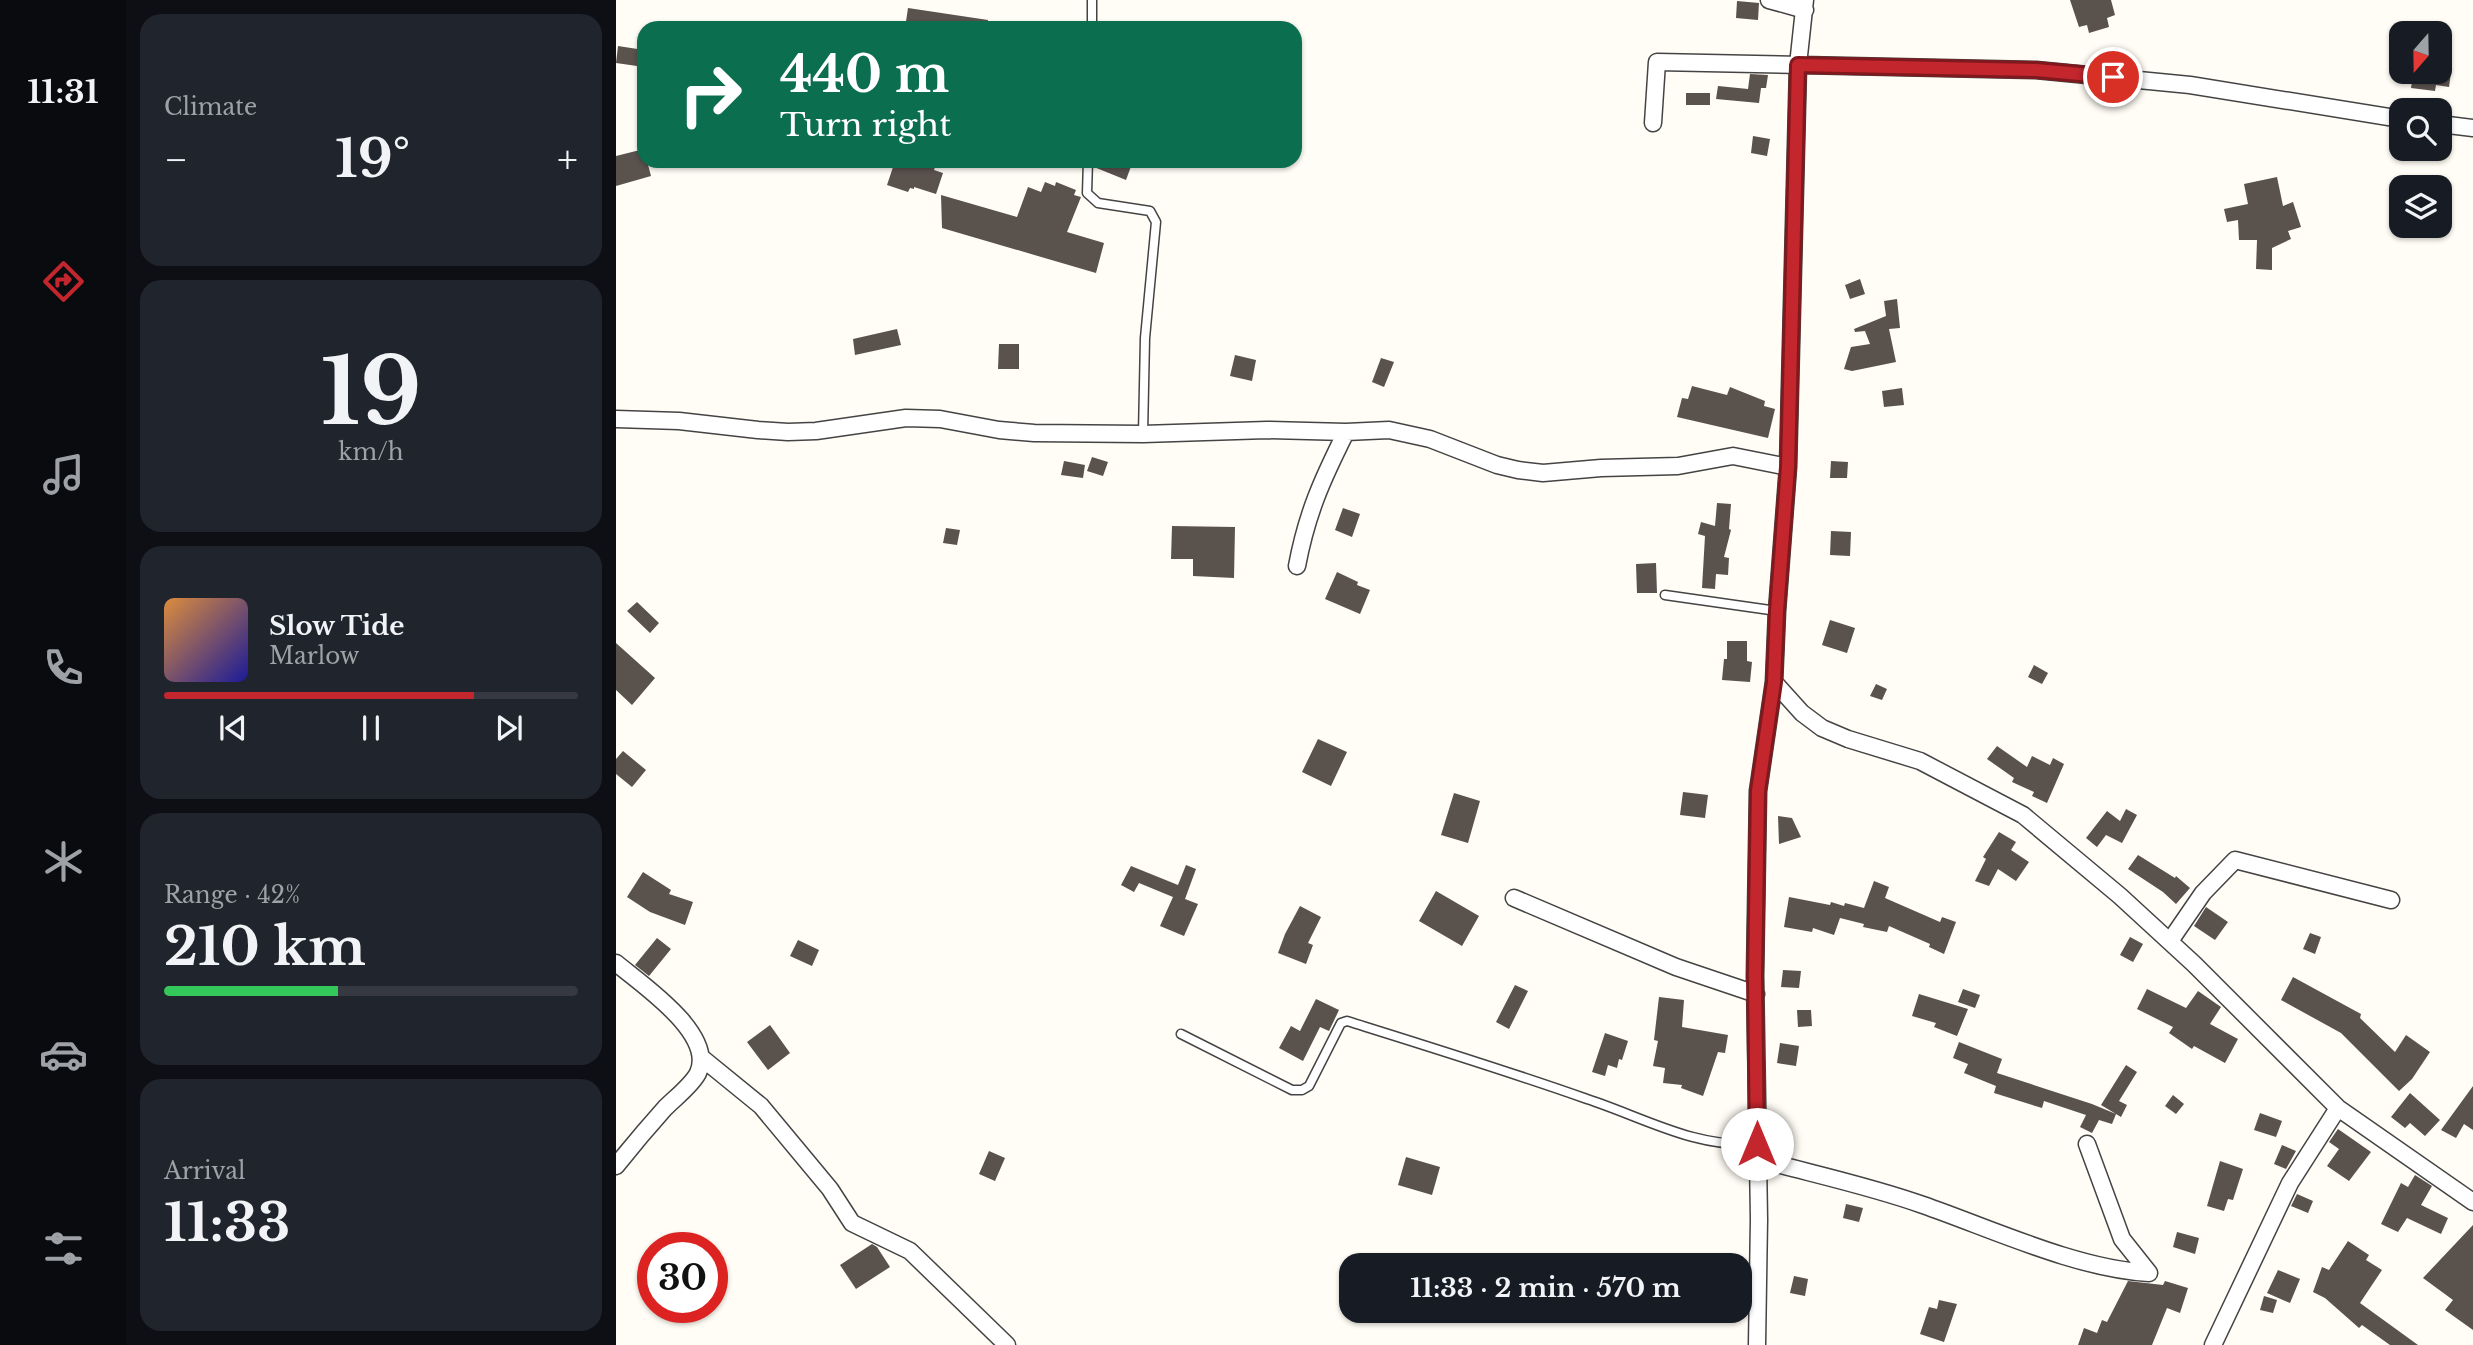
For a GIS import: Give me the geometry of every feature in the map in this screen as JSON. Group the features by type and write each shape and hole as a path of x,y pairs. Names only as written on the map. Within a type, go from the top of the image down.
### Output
{"street":[{"path":"1757,1345 1758,791 1774,682 1788,467 1798,65 1805,5 1769,0"},
{"path":"1653,123 1657,62 2062,72 2190,85 2389,117"},
{"path":"2452,125 2473,128"},
{"path":"616,419 679,421 788,432 816,431 906,418 940,419 999,430 1143,434 1267,430 1346,432 1389,429 1410,433 1497,465 1543,473 1678,466 1733,456 1788,467"},
{"path":"1297,566 1311,506 1346,432"},
{"path":"1774,682 1802,713 1822,728 1848,739 1920,761 2023,815 2170,942 2338,1108 2473,1202"},
{"path":"2170,942 2203,893 2235,860 2391,900"},
{"path":"1514,898 1676,967 1756,994"},
{"path":"616,963 691,1030 702,1058 761,1106 830,1189 852,1223 910,1251 1007,1345"},
{"path":"616,1166 698,1074 702,1058"},
{"path":"2213,1345 2290,1183 2338,1108"},
{"path":"1757,1152 1921,1204 2023,1242 2119,1271 2149,1273 2123,1239 2087,1144"}],"lane":[{"path":"1091,21 1092,0"},
{"path":"1088,168 1087,192 1098,203 1150,211 1156,222 1145,338 1143,434"},
{"path":"1665,595 1777,611"},
{"path":"1181,1034 1272,1081 1292,1090 1301,1090 1309,1086 1341,1023 1347,1021 1589,1099 1701,1141 1737,1145 1757,1152"}],"building":[{"path":"2070,0 2111,0 2115,15 2107,18 2109,27 2089,33 2087,25 2079,27"},
{"path":"1737,1 1759,3 1758,20 1736,18"},
{"path":"908,8 988,20 988,21 906,21"},
{"path":"618,46 637,49 637,66 616,63"},
{"path":"1750,74 1768,75 1766,88 1761,88 1759,103 1716,99 1718,86 1748,89"},
{"path":"2412,84 2449,84 2449,87 2436,85 2435,91 2411,88"},
{"path":"1686,93 1710,93 1710,105 1686,105"},
{"path":"1753,136 1770,139 1767,156 1751,153"},
{"path":"637,151 637,168 649,168 651,176 616,186 616,156"},
{"path":"893,168 935,168 943,173 936,194 914,187 908,192 887,185"},
{"path":"1096,168 1130,168 1126,180"},
{"path":"2277,177 2283,206 2293,202 2301,227 2288,231 2291,239 2272,248 2272,270 2256,269 2257,240 2239,240 2238,220 2227,222 2224,209 2248,204 2244,184"},
{"path":"1045,182 1055,186 1056,182 1076,190 1074,195 1081,197 1067,232 1104,243 1096,273 942,228 941,195 1017,217 1028,187 1041,192"},
{"path":"1860,279 1865,294 1850,299 1845,285"},
{"path":"1897,299 1900,328 1889,329 1896,362 1852,371 1844,369 1851,347 1870,344 1865,331 1855,332 1854,329 1886,316 1884,301"},
{"path":"897,329 901,345 855,355 853,339"},
{"path":"999,344 1019,344 1019,369 998,369"},
{"path":"1235,355 1256,360 1252,381 1230,376"},
{"path":"1381,358 1394,362 1384,387 1372,382"},
{"path":"1692,386 1727,395 1730,387 1765,401 1764,406 1775,409 1768,438 1677,417 1682,398 1688,399"},
{"path":"1902,388 1904,405 1884,407 1882,391"},
{"path":"1092,457 1108,462 1103,476 1087,471"},
{"path":"1064,461 1085,465 1083,478 1061,475"},
{"path":"1831,461 1848,462 1847,478 1830,478"},
{"path":"1717,503 1731,504 1731,530 1724,557 1729,558 1728,575 1716,574 1715,589 1702,588 1705,536 1698,534 1701,522 1715,526"},
{"path":"1343,508 1360,514 1352,537 1335,530"},
{"path":"1172,526 1235,527 1234,578 1193,576 1193,559 1171,559"},
{"path":"946,528 960,530 957,545 943,543"},
{"path":"1831,531 1851,532 1850,556 1830,555"},
{"path":"1656,563 1657,593 1637,593 1636,564"},
{"path":"1337,572 1370,590 1360,614 1325,599"},
{"path":"637,602 659,623 650,633 627,611"},
{"path":"1830,620 1855,628 1847,653 1822,645"},
{"path":"1727,641 1747,641 1747,661 1752,662 1750,682 1722,680 1724,659 1727,659"},
{"path":"616,643 655,678 632,705 616,690"},
{"path":"2034,665 2048,673 2042,684 2028,677"},
{"path":"1876,684 1887,689 1882,700 1870,696"},
{"path":"1318,739 1347,752 1331,786 1302,772"},
{"path":"1997,746 2027,767 2032,756 2050,765 2053,758 2064,764 2047,803 2032,796 2034,792 2012,782 2014,778 1987,759"},
{"path":"623,751 646,770 632,787 616,774 616,759"},
{"path":"1683,792 1708,795 1705,818 1680,815"},
{"path":"1454,793 1480,801 1468,843 1441,835"},
{"path":"2126,809 2137,815 2122,843 2106,835 2097,847 2086,838 2107,811 2120,821"},
{"path":"1778,816 1792,818 1801,837 1779,844"},
{"path":"1999,832 2016,842 2011,850 2029,862 2016,881 1998,869 1989,886 1975,881 1986,859 1983,857"},
{"path":"2138,855 2175,878 2176,876 2190,888 2176,904 2128,869"},
{"path":"1186,865 1196,869 1185,899 1198,904 1184,936 1160,926 1173,897 1139,883 1134,892 1121,885 1131,866 1178,885"},
{"path":"643,872 671,890 669,894 693,902 685,925 650,912 627,897"},
{"path":"1874,881 1889,887 1885,898 1940,922 1942,917 1956,922 1944,954 1929,947 1930,944 1889,926 1887,932 1840,918 1834,935 1813,928 1812,932 1784,927 1789,897 1830,905 1831,902 1844,906 1845,903 1864,908"},
{"path":"1436,891 1479,916 1462,946 1419,921"},
{"path":"1300,906 1321,917 1308,943 1313,945 1306,964 1278,953"},
{"path":"2206,907 2228,922 2215,940 2194,926"},
{"path":"2310,933 2321,937 2315,954 2303,949"},
{"path":"2130,937 2143,944 2133,962 2120,955"},
{"path":"657,938 671,949 649,976 635,965"},
{"path":"798,940 819,950 812,966 790,956"},
{"path":"1783,970 1801,971 1799,988 1781,987"},
{"path":"2293,977 2361,1014 2360,1018 2395,1052 2406,1035 2430,1052 2412,1079 2399,1091 2341,1033 2281,1000"},
{"path":"1515,985 1528,991 1509,1029 1496,1022"},
{"path":"1963,989 1980,995 1975,1008 1958,1002"},
{"path":"2147,989 2186,1008 2198,991 2221,1007 2210,1024 2238,1039 2225,1063 2194,1046 2192,1049 2169,1033 2173,1027 2137,1009"},
{"path":"1919,994 1968,1009 1957,1036 1934,1027 1936,1023 1912,1016"},
{"path":"1659,997 1684,1000 1682,1027 1728,1035 1725,1053 1718,1052 1703,1096 1681,1088 1682,1085 1663,1083 1665,1068 1653,1066 1658,1041 1654,1040"},
{"path":"1316,999 1339,1010 1329,1031 1320,1027 1303,1061 1279,1048 1291,1026 1300,1031"},
{"path":"1797,1010 1811,1010 1812,1026 1798,1027"},
{"path":"770,1025 790,1053 768,1070 747,1042"},
{"path":"1605,1033 1628,1041 1617,1068 1608,1065 1605,1076 1592,1072"},
{"path":"1959,1042 2002,1059 1997,1073 2116,1114 2112,1124 2099,1120 2092,1133 2080,1127 2086,1115 2044,1101 2042,1108 1994,1093 1996,1086 1964,1073 1968,1064 1953,1058"},
{"path":"1780,1043 1799,1046 1796,1066 1777,1063"},
{"path":"2126,1065 2137,1072 2119,1101 2127,1105 2121,1117 2101,1105"},
{"path":"2473,1086 2473,1130 2464,1124 2456,1138 2441,1130"},
{"path":"2410,1093 2440,1120 2425,1136 2410,1123 2405,1128 2391,1117"},
{"path":"2173,1095 2184,1104 2176,1114 2165,1106"},
{"path":"2260,1113 2282,1121 2276,1137 2254,1130"},
{"path":"2338,1129 2371,1152 2349,1181 2327,1166 2339,1149 2329,1142"},
{"path":"2282,1145 2296,1151 2286,1169 2274,1164"},
{"path":"989,1151 1005,1158 995,1181 979,1174"},
{"path":"1406,1157 1440,1167 1432,1195 1398,1185"},
{"path":"2220,1161 2243,1169 2233,1200 2228,1199 2224,1211 2207,1206"},
{"path":"2415,1175 2432,1186 2421,1205 2448,1218 2441,1234 2407,1218 2398,1232 2381,1224 2401,1183 2408,1187"},
{"path":"2297,1194 2313,1201 2308,1213 2291,1206"},
{"path":"1846,1204 1863,1208 1859,1222 1843,1218"},
{"path":"2473,1225 2473,1330 2445,1310 2453,1300 2423,1278"},
{"path":"2177,1232 2199,1238 2195,1254 2173,1247"},
{"path":"2348,1241 2369,1255 2366,1260 2382,1270 2360,1303 2418,1345 2390,1345 2362,1325 2359,1328 2325,1298 2313,1292 2322,1267 2329,1270"},
{"path":"872,1244 890,1267 856,1289 840,1265"},
{"path":"2278,1270 2300,1279 2290,1303 2267,1293"},
{"path":"1794,1276 1808,1279 1805,1296 1790,1293"},
{"path":"2128,1281 2163,1285 2165,1281 2188,1288 2180,1313 2167,1308 2152,1345 2078,1345 2084,1328 2097,1333 2102,1320 2107,1322"},
{"path":"2264,1296 2277,1300 2273,1313 2260,1310"},
{"path":"1939,1300 1957,1304 1944,1342 1920,1334 1929,1307 1937,1309"}],"route":[{"path":"1757,1144 1755,976 1758,791 1774,682 1788,467 1798,65 2036,70 2113,77"}]}
